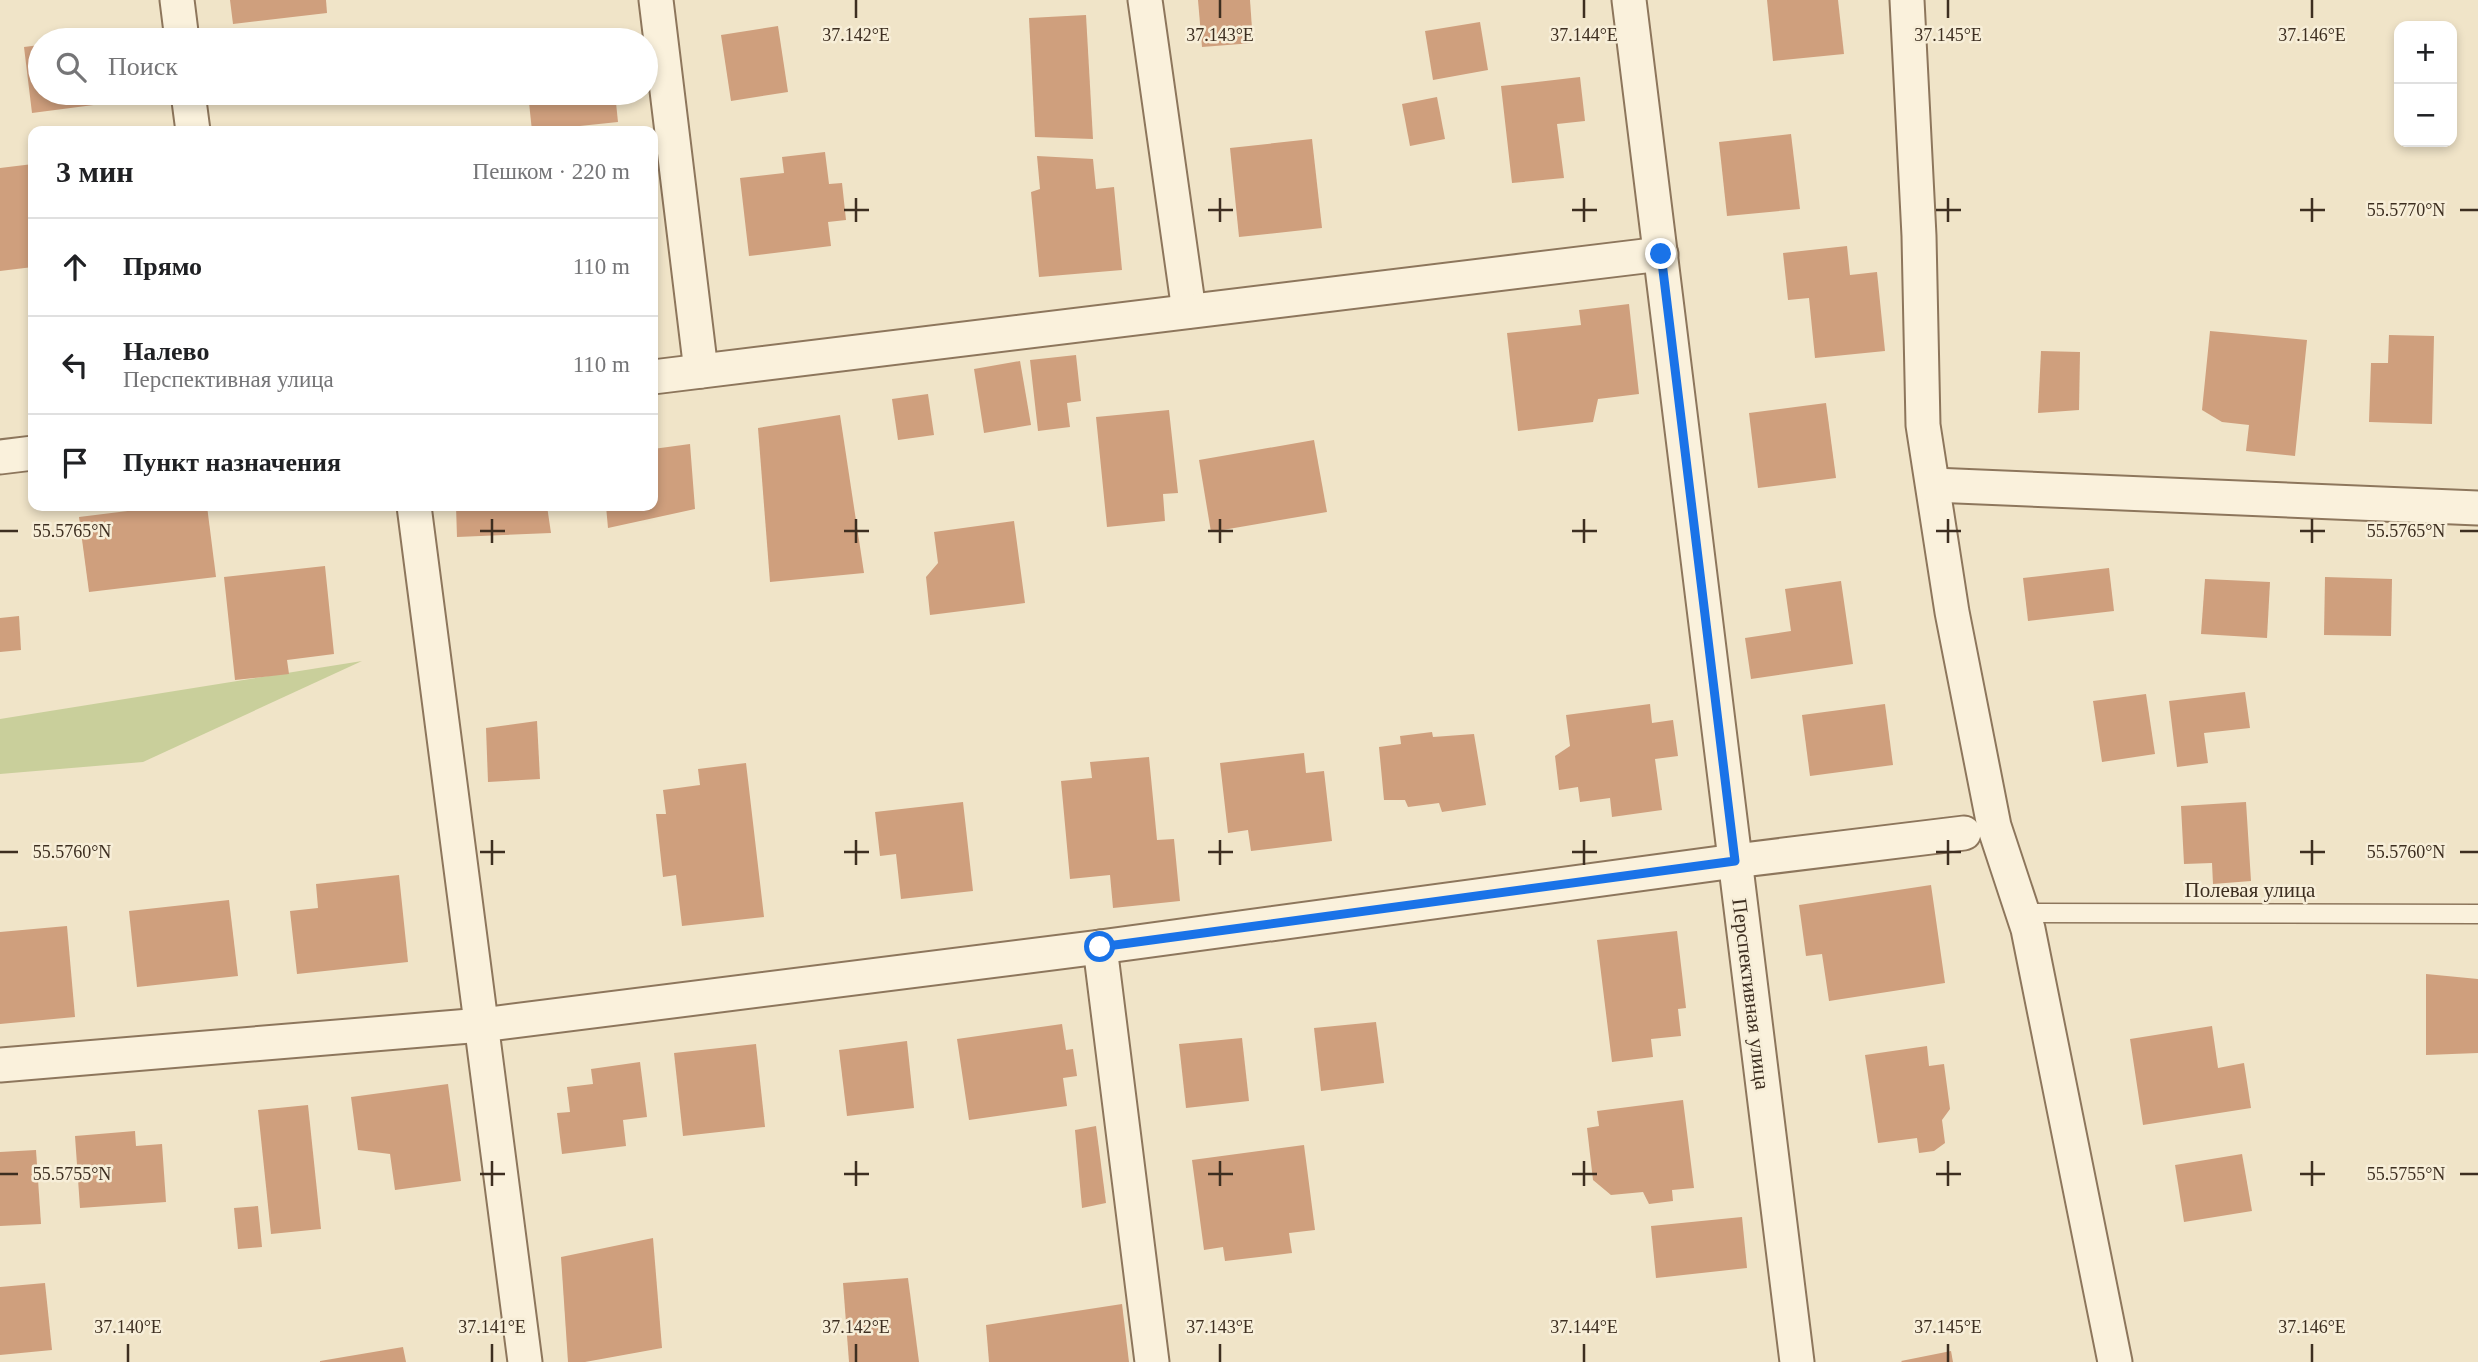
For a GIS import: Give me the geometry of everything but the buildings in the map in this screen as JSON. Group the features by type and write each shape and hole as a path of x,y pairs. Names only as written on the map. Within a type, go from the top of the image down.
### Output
{"street":[{"path":"177,0 180,28"},
{"path":"656,0 701,371"},
{"path":"1145,0 1189,311"},
{"name":"Перспективная улица","path":"1629,0 1797,1362"},
{"path":"1908,0 1919,236 1923,425 1952,612 1994,826 2028,929 2115,1362"},
{"path":"190,105 192,126"},
{"path":"658,376 1661,254"},
{"path":"0,457 28,454"},
{"path":"1933,485 2478,508"},
{"path":"415,511 525,1362"},
{"path":"0,1065 482,1025 1964,833"},
{"path":"1100,947 1152,1362"}],"lane":[{"name":"Полевая улица","path":"2023,913 2478,914"}],"green space":[{"path":"362,661 143,762 0,774 0,719"}],"route":[{"path":"1100,947 1735,861 1661,254"}]}
